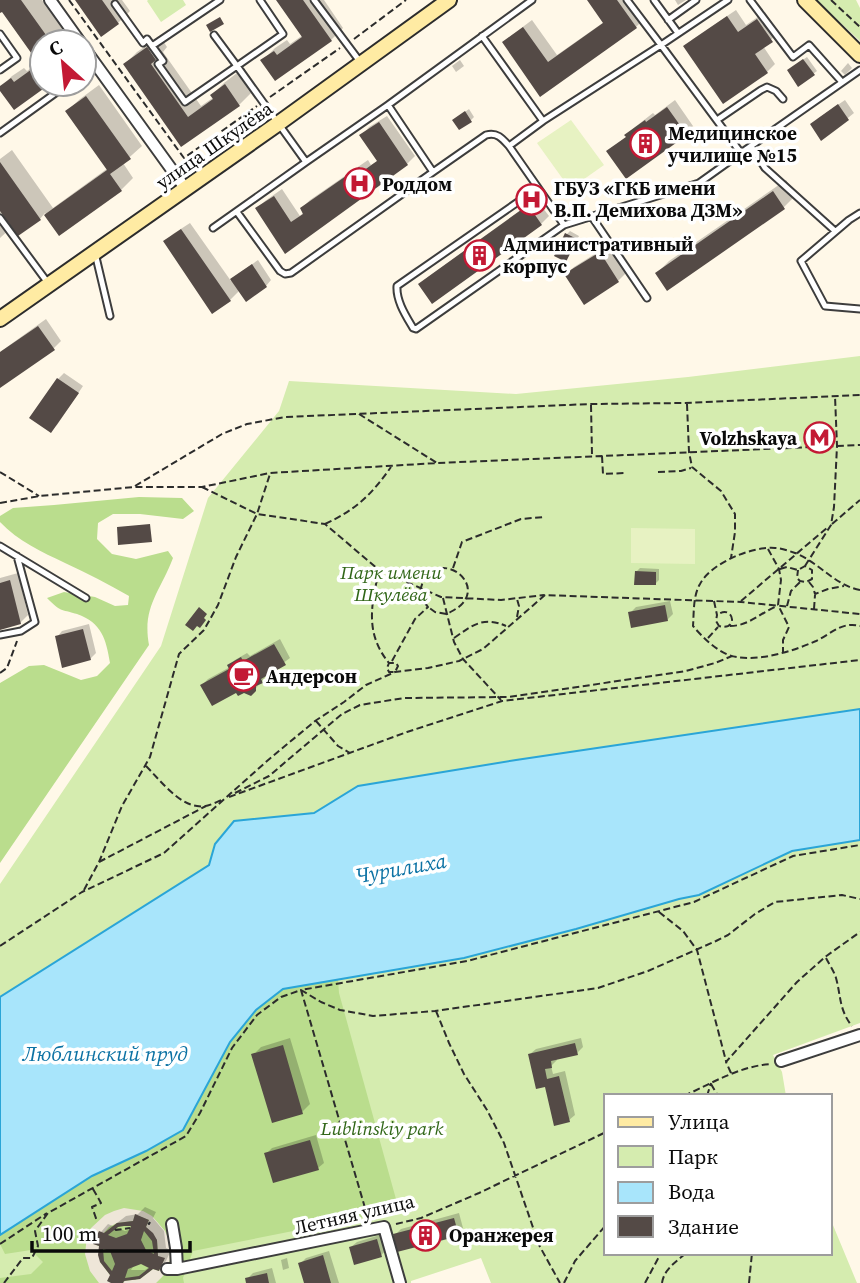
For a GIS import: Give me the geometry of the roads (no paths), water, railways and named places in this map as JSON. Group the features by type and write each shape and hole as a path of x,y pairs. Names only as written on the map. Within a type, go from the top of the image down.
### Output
{"street":[{"path":"50,0 70,28"},
{"name":"улица Шкулёва","path":"0,319 449,0"},
{"path":"804,0 860,55"},
{"path":"98,67 185,188"},
{"path":"780,1061 858,1035"},
{"name":"Летняя улица","path":"172,1224 172,1269 384,1227 400,1283"}],"lane":[{"path":"152,46 220,0"},
{"path":"116,1 143,43 147,39 163,61 158,64 185,102 283,34 260,0"},
{"path":"314,0 361,63"},
{"path":"213,229 532,0"},
{"path":"627,0 741,153"},
{"path":"654,0 678,33"},
{"path":"668,20 696,0"},
{"path":"509,146 725,0"},
{"path":"750,0 793,57 809,46 842,82"},
{"path":"0,34 17,58 0,70"},
{"path":"214,35 306,162"},
{"path":"482,36 543,121"},
{"path":"538,188 397,286 399,300 412,327 416,328 564,225 699,183 860,70"},
{"path":"717,120 767,87 776,91 783,99"},
{"path":"0,133 49,98"},
{"path":"388,105 433,172"},
{"path":"237,212 280,271 291,273 486,135 493,133 509,146 564,225"},
{"path":"751,146 765,168 835,231"},
{"path":"860,213 801,261 825,306 860,309"},
{"path":"592,217 647,298"},
{"path":"0,218 50,285"},
{"path":"95,253 110,316"},
{"path":"0,546 86,598"},
{"path":"0,635 21,631 35,622 17,556"}],"water":[{"name":"Люблинский пруд","path":"860,709 860,840 792,851 699,895 464,958 283,989 256,1010 230,1042 183,1130 92,1176 0,1235 0,997 209,865 215,844 234,821 314,813 358,786"}],"place":[{"name":"Медицинское училище №15","path":"645,144"},
{"name":"Роддом","path":"359,184"},
{"name":"ГБУЗ «ГКБ имени В.П. Демихова ДЗМ»","path":"531,199"},
{"name":"Административный корпус","path":"480,255"},
{"name":"Volzhskaya","path":"820,438"},
{"name":"Андерсон","path":"243,676"},
{"name":"Оранжерея","path":"426,1235"}],"park label":[{"name":"Парк имени Шкулёва","path":"391,583"},
{"name":"Lublinskiy park","path":"382,1128"}],"water label":[{"name":"Чурилиха","path":"401,868"}]}
